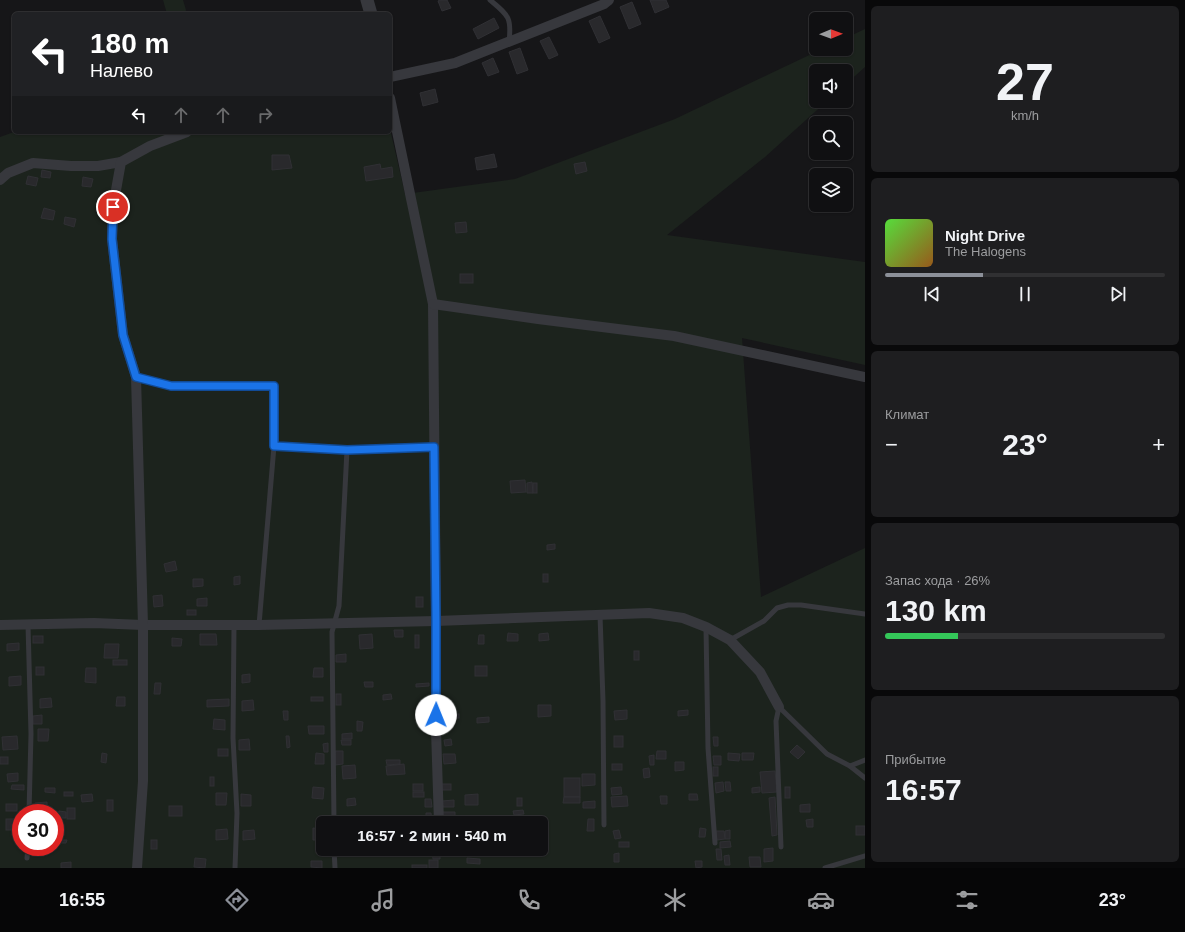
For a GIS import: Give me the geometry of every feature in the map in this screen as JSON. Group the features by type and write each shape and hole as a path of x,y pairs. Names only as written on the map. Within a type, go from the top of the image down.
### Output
{"street":[{"path":"367,0 370,12"},
{"path":"392,77 454,63 604,4 609,0"},
{"path":"392,108 433,304 436,730 439,816"},
{"path":"0,180 8,173 33,163 71,166 98,166 121,162 150,146 182,134"},
{"path":"121,162 113,207 112,239 123,335 136,377 142,625 143,782 137,868"},
{"path":"433,304 674,336 865,377"},
{"path":"0,625 94,623 142,625 259,625 436,621 649,613 683,618 706,627 730,640 760,672 779,707"}],"lane":[{"path":"490,0 508,17 510,24 509,42"},
{"path":"136,377 171,386 274,386 274,446 259,625"},
{"path":"274,446 347,450 434,447"},
{"path":"334,816 332,632 339,606 347,450"},
{"path":"730,640 764,621 778,608 788,605 801,605 865,614"},
{"path":"600,615 603,701 604,825"},
{"path":"234,624 233,738 236,813 235,868"},
{"path":"28,625 31,734 29,804"},
{"path":"706,627 708,748 715,843"},
{"path":"779,707 827,754 850,766 865,778"},
{"path":"779,707 776,721 781,847"},
{"path":"850,766 865,760"},
{"path":"334,856 335,868"},
{"path":"825,868 865,856"}],"shaded area":[{"path":"163,0 183,0 186,12 166,12"},
{"path":"865,29 865,67 853,78 853,64 809,64 809,108 819,108 765,157 667,235 865,262 865,365 742,338 761,597 865,548 865,868 0,868 0,137 12,133 12,134 391,134 405,194 515,179 675,119 809,55 853,56 853,35"}],"building":[{"path":"447,0 451,8 442,11 438,1"},
{"path":"650,0 666,0 669,7 655,13"},
{"path":"632,2 641,24 629,29 620,7"},
{"path":"600,16 610,38 599,43 589,21"},
{"path":"494,18 499,28 478,39 473,29"},
{"path":"549,37 558,55 549,59 540,41"},
{"path":"520,48 528,70 517,74 509,52"},
{"path":"493,58 499,72 488,76 482,63"},
{"path":"435,89 438,102 423,106 420,93"},
{"path":"494,154 497,167 477,170 475,158"},
{"path":"272,155 289,155 292,168 272,170"},
{"path":"585,162 587,171 576,174 574,164"},
{"path":"380,164 381,169 392,167 393,177 366,181 364,167"},
{"path":"42,170 51,172 50,178 41,177"},
{"path":"28,176 38,178 36,186 26,184"},
{"path":"83,177 93,179 91,187 82,186"},
{"path":"44,208 55,211 53,220 41,218"},
{"path":"65,217 76,219 74,227 64,224"},
{"path":"466,222 467,232 456,233 455,223"},
{"path":"460,274 473,274 473,283 460,283"},
{"path":"525,480 526,492 511,493 510,481"},
{"path":"532,482 533,493 527,493 527,483"},
{"path":"533,483 537,483 537,493 533,493"},
{"path":"555,544 555,549 547,550 547,545"},
{"path":"175,561 177,570 166,572 164,564"},
{"path":"543,574 548,574 548,582 543,582"},
{"path":"240,576 240,584 234,585 234,577"},
{"path":"193,579 203,579 203,586 193,587"},
{"path":"162,595 163,606 154,607 153,596"},
{"path":"416,597 423,597 423,607 416,607"},
{"path":"207,598 207,606 197,606 197,599"},
{"path":"187,610 196,610 196,615 187,615"},
{"path":"394,630 403,630 403,637 395,637"},
{"path":"508,633 518,634 518,641 507,641"},
{"path":"548,633 549,640 539,641 539,634"},
{"path":"200,634 216,634 217,645 200,645"},
{"path":"372,634 373,648 360,649 359,635"},
{"path":"415,635 419,635 419,648 415,648"},
{"path":"479,635 484,635 484,644 478,644"},
{"path":"33,636 43,636 43,643 33,643"},
{"path":"172,638 182,639 181,646 172,646"},
{"path":"19,643 19,650 7,651 7,644"},
{"path":"105,644 119,644 118,658 104,658"},
{"path":"634,651 639,651 639,660 634,660"},
{"path":"346,654 346,662 336,662 336,655"},
{"path":"113,660 127,660 127,665 113,665"},
{"path":"475,666 487,666 487,676 475,676"},
{"path":"36,667 44,667 44,675 36,675"},
{"path":"86,668 96,668 96,683 85,682"},
{"path":"314,668 323,668 323,677 313,677"},
{"path":"250,674 250,682 242,683 242,675"},
{"path":"21,676 21,685 9,686 9,677"},
{"path":"364,682 373,682 373,687 365,687"},
{"path":"155,683 161,683 160,694 154,694"},
{"path":"429,683 429,686 416,687 416,684"},
{"path":"336,694 341,694 341,705 336,705"},
{"path":"391,694 392,699 383,700 383,695"},
{"path":"117,697 125,697 125,706 116,706"},
{"path":"311,697 323,697 323,701 311,701"},
{"path":"51,698 52,707 40,708 40,699"},
{"path":"229,699 229,706 207,707 207,700"},
{"path":"253,700 254,710 242,711 242,701"},
{"path":"538,705 551,705 551,716 538,717"},
{"path":"627,710 627,719 615,720 614,711"},
{"path":"688,710 688,715 678,716 678,711"},
{"path":"283,711 288,711 288,720 284,720"},
{"path":"449,714 459,714 459,718 449,718"},
{"path":"42,715 42,724 33,724 33,716"},
{"path":"489,717 489,722 477,723 477,718"},
{"path":"214,719 225,720 225,730 213,729"},
{"path":"357,721 363,722 362,731 357,731"},
{"path":"308,726 324,726 324,734 309,734"},
{"path":"38,729 49,729 48,741 38,741"},
{"path":"352,733 352,739 342,739 342,734"},
{"path":"17,736 18,749 3,750 2,737"},
{"path":"286,736 289,736 290,747 287,748"},
{"path":"614,736 623,736 623,747 614,747"},
{"path":"713,737 718,737 718,746 714,746"},
{"path":"249,739 250,750 239,750 239,740"},
{"path":"451,739 452,745 445,746 444,740"},
{"path":"341,740 351,740 351,745 342,745"},
{"path":"328,743 328,752 324,752 323,744"},
{"path":"797,745 805,752 798,759 790,752"},
{"path":"218,749 228,749 228,756 218,756"},
{"path":"335,751 343,751 343,764 335,765"},
{"path":"657,751 666,751 666,759 656,759"},
{"path":"102,753 107,754 106,763 101,762"},
{"path":"316,753 324,754 324,764 315,764"},
{"path":"728,753 740,754 739,761 728,760"},
{"path":"742,753 754,753 753,760 742,760"},
{"path":"443,754 455,754 456,763 444,764"},
{"path":"654,755 654,765 650,765 649,756"},
{"path":"713,756 721,756 721,765 714,765"},
{"path":"0,757 8,757 8,764 0,764"},
{"path":"386,760 400,760 400,764 387,765"},
{"path":"675,762 684,762 684,770 675,771"},
{"path":"404,764 405,774 387,775 386,766"},
{"path":"612,764 622,764 622,770 612,770"},
{"path":"355,765 356,778 343,779 342,766"},
{"path":"713,767 718,767 718,776 713,776"},
{"path":"649,768 650,777 644,778 643,769"},
{"path":"775,771 777,792 762,793 760,772"},
{"path":"18,773 18,781 8,782 7,774"},
{"path":"582,774 595,774 595,785 582,786"},
{"path":"210,777 214,777 214,786 210,786"},
{"path":"564,778 580,778 580,797 564,797"},
{"path":"723,782 724,791 716,793 715,783"},
{"path":"725,782 730,782 731,791 726,791"},
{"path":"413,784 423,784 423,791 413,791"},
{"path":"440,784 451,784 451,790 440,790"},
{"path":"12,785 24,785 24,790 11,789"},
{"path":"313,787 324,788 323,799 312,798"},
{"path":"621,787 622,794 612,795 611,788"},
{"path":"760,787 760,792 752,793 752,788"},
{"path":"785,787 790,787 790,798 785,798"},
{"path":"45,788 55,788 55,793 45,792"},
{"path":"64,792 73,792 73,796 64,796"},
{"path":"413,792 424,792 424,797 413,797"},
{"path":"216,793 227,793 226,805 216,805"},
{"path":"92,794 93,801 82,802 81,795"},
{"path":"241,794 251,795 251,806 241,806"},
{"path":"478,794 478,805 465,805 465,795"},
{"path":"689,794 697,794 698,800 689,800"},
{"path":"627,796 628,806 612,807 611,797"},
{"path":"660,796 667,796 667,804 661,804"},
{"path":"564,797 580,797 580,803 563,803"},
{"path":"775,797 777,835 772,836 769,798"},
{"path":"355,798 356,805 347,806 347,799"},
{"path":"517,798 522,798 522,806 517,806"},
{"path":"425,799 431,799 432,807 425,807"},
{"path":"107,800 113,800 113,811 107,811"},
{"path":"454,800 454,807 443,807 442,801"},
{"path":"595,801 595,808 583,808 583,802"},
{"path":"47,802 47,804 35,804"},
{"path":"6,804 12,804 12,811 6,811"},
{"path":"810,804 810,812 800,812 800,805"},
{"path":"169,806 182,806 182,816 169,816"},
{"path":"67,808 75,808 75,819 67,819"},
{"path":"523,810 524,814 514,815 513,811"},
{"path":"64,812 66,812 66,818 64,818"},
{"path":"442,812 455,812 455,816 442,816"},
{"path":"426,813 431,813 431,816 426,816"},
{"path":"6,819 12,819 12,830 6,830"},
{"path":"588,819 594,819 594,831 587,831"},
{"path":"813,819 813,827 807,827 806,820"},
{"path":"856,826 865,826 865,835 856,835"},
{"path":"313,828 316,828 316,840 313,840"},
{"path":"700,828 706,829 705,837 699,837"},
{"path":"227,829 228,839 216,840 216,830"},
{"path":"254,830 255,839 243,840 243,831"},
{"path":"619,830 621,838 615,839 613,831"},
{"path":"730,830 730,839 725,839 725,831"},
{"path":"716,831 724,831 725,839 717,840"},
{"path":"151,840 157,840 157,849 151,849"},
{"path":"730,841 731,847 720,848 720,842"},
{"path":"619,842 629,842 629,847 619,847"},
{"path":"773,848 773,861 764,862 764,849"},
{"path":"716,849 721,849 722,860 717,860"},
{"path":"619,853 619,862 614,862 614,854"},
{"path":"729,855 730,865 725,865 724,856"},
{"path":"433,856 440,856 440,859 433,859"},
{"path":"749,857 760,857 761,867 750,867"},
{"path":"195,858 206,859 205,868 194,867"},
{"path":"467,858 480,859 480,864 467,863"},
{"path":"429,860 438,860 438,868 429,868"},
{"path":"311,861 322,861 322,868 311,867"},
{"path":"695,861 702,861 702,867 696,868"},
{"path":"71,862 71,868 61,868 61,863"},
{"path":"412,865 427,865 427,868 412,868"}],"route":[{"path":"113,207 112,239 123,335 136,377 171,386 274,386 274,446 347,450 434,447 436,715"}]}
